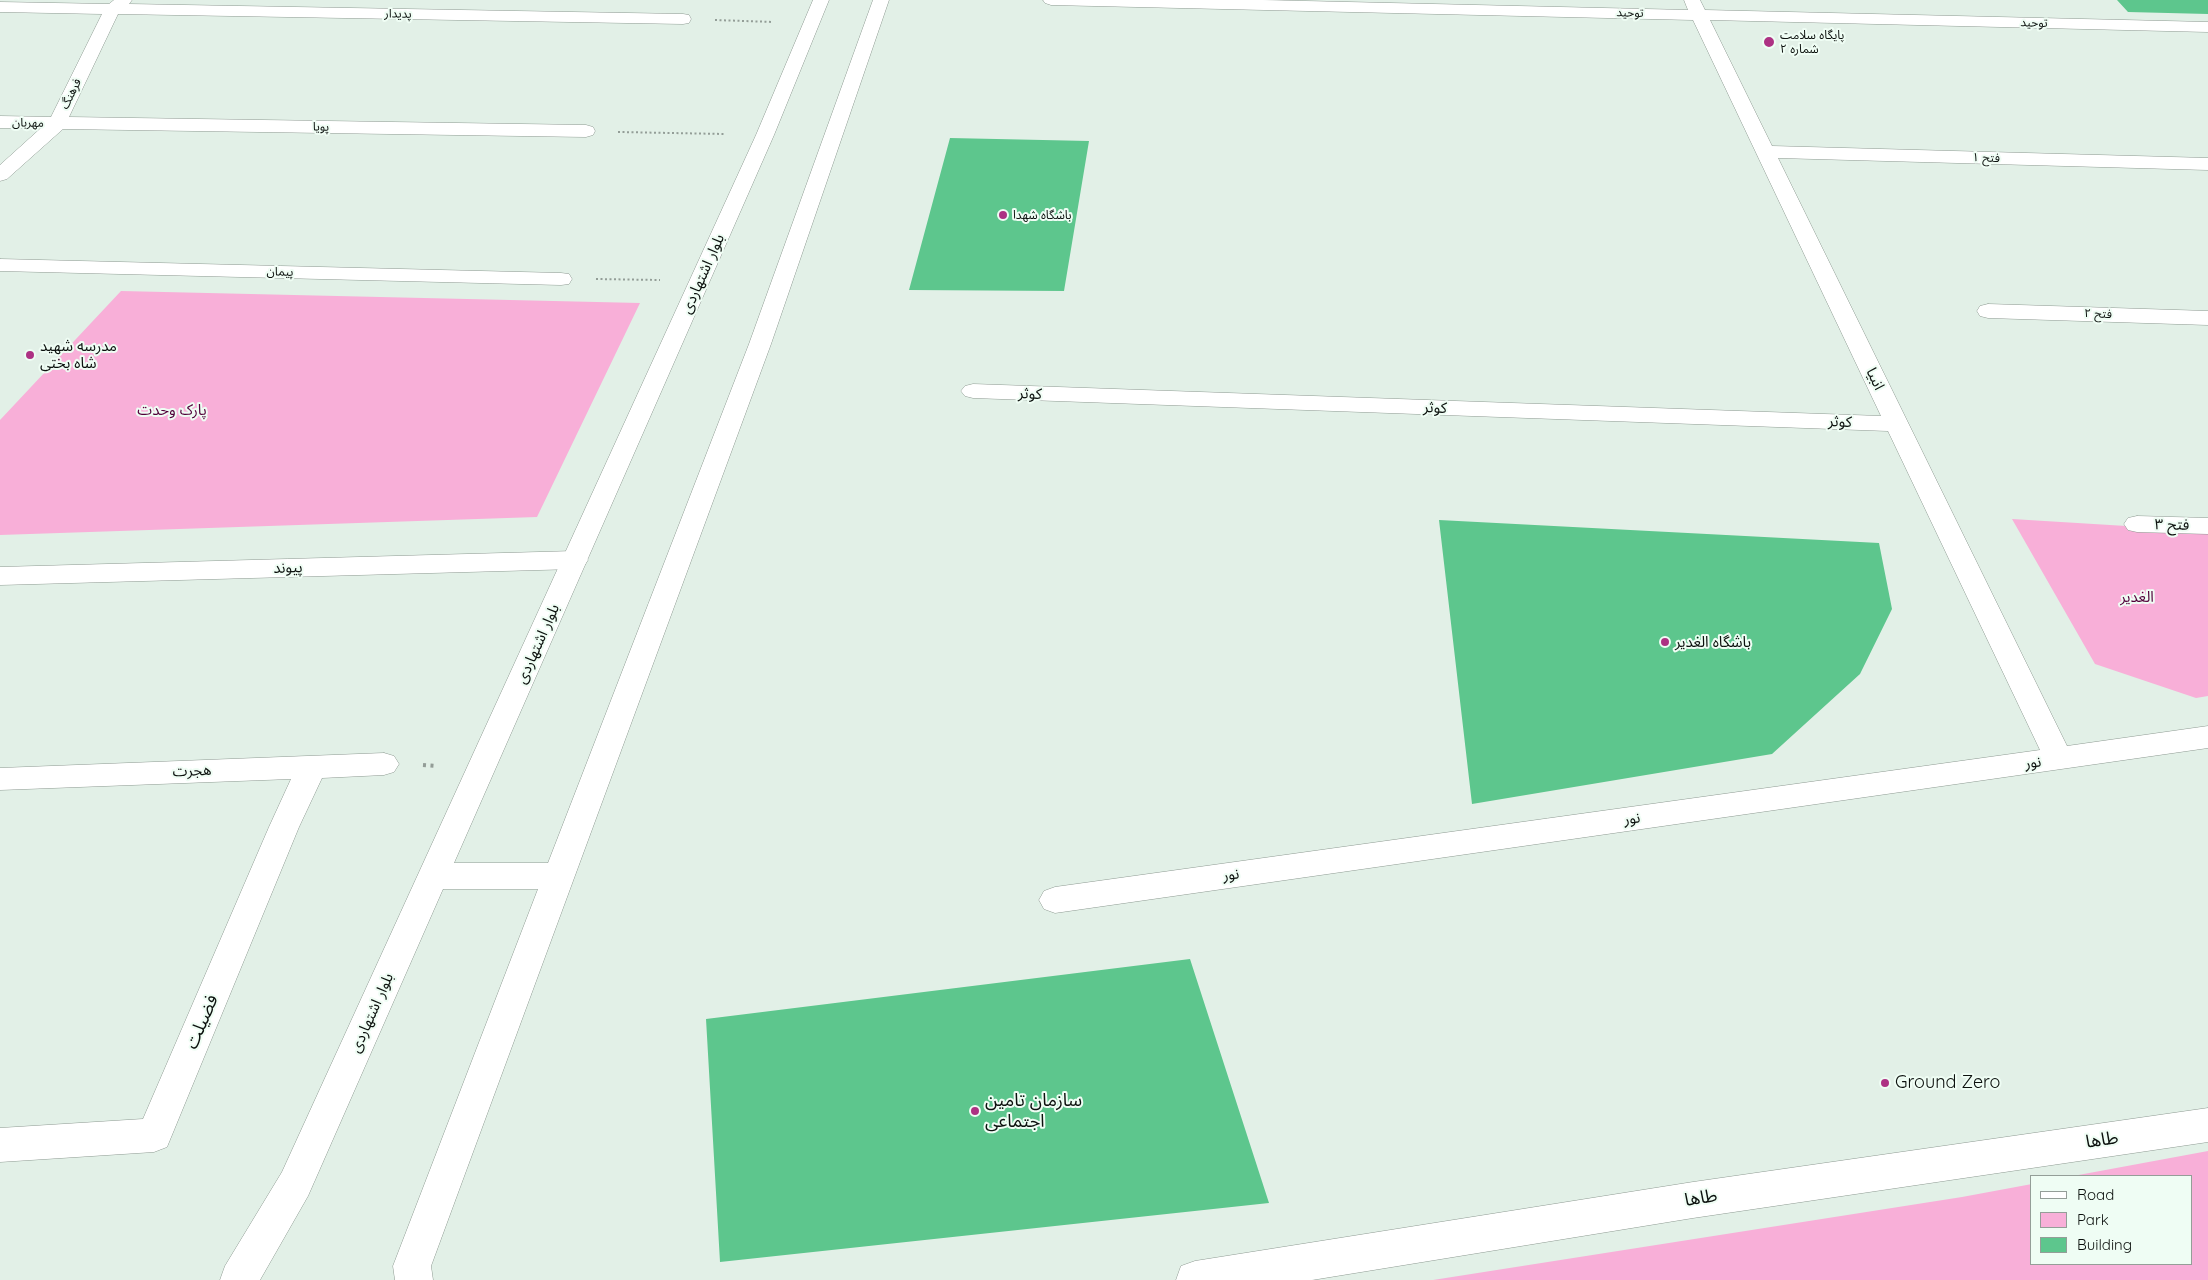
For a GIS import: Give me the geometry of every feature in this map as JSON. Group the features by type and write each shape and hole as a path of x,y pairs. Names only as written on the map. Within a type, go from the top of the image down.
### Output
{"street":[{"path":"414,1280 412,1266 760,344 881,0"},
{"name":"توحید","path":"1051,0 1695,8 2208,27"},
{"name":"پدیدار","path":"0,7 118,5 683,19"},
{"name":"فرهنگ","path":"0,175 57,124 118,5"},
{"name":"انبیا","path":"1695,8 2059,759"},
{"name":"بلوار اشتهاردی","path":"239,1280 295,1184 765,136 816,11"},
{"name":"مهربان","path":"0,122 57,124"},
{"name":"پویا","path":"57,124 586,131"},
{"name":"فتح ۱","path":"1765,152 2208,164"},
{"name":"پیمان","path":"0,265 560,279"},
{"name":"فتح ۲","path":"1988,311 2208,318"},
{"name":"کوثر","path":"973,392 1897,424"},
{"name":"فتح ۳","path":"2136,524 2208,526"},
{"name":"پیوند","path":"0,576 575,560"},
{"name":"نور","path":"1055,900 2208,737"},
{"name":"هجرت","path":"0,779 384,764"},
{"name":"فضیلت","path":"0,1144 154,1136 284,827 312,767"},
{"path":"433,876 559,876"},
{"name":"طاها","path":"1196,1280 1693,1200 2208,1125"}],"path":[{"path":"683,19 816,11"},
{"path":"586,131 765,136"},
{"path":"560,279 701,280"},
{"path":"384,764 482,768"}],"green space":[{"name":"پارک وحدت","path":"121,291 640,303 537,517 0,535 0,420"},
{"name":"الغدیر","path":"2012,519 2208,531 2208,696 2196,698 2095,664"},
{"path":"2208,1151 2208,1280 1433,1280 1962,1197 2030,1184 2030,1265 2193,1265 2193,1175 2078,1175"}],"building":[{"path":"2117,0 2208,0 2208,14 2128,12"},
{"name":"باشگاه شهدا","path":"950,138 1089,141 1064,291 909,290"},
{"name":"باشگاه الغدیر","path":"1439,520 1879,543 1892,609 1860,674 1772,754 1472,804"},
{"name":"سازمان تامین اجتماعی","path":"1190,959 1269,1203 720,1262 706,1019"}],"place":[{"name":"پایگاه سلامت شماره ۲","path":"1769,42"},
{"name":"باشگاه شهدا","path":"1003,215"},
{"name":"مدرسه شهید شاه بختی","path":"30,355"},
{"name":"باشگاه الغدیر","path":"1665,642"},
{"name":"Ground Zero","path":"1885,1083"},
{"name":"سازمان تامین اجتماعی","path":"975,1111"}]}
